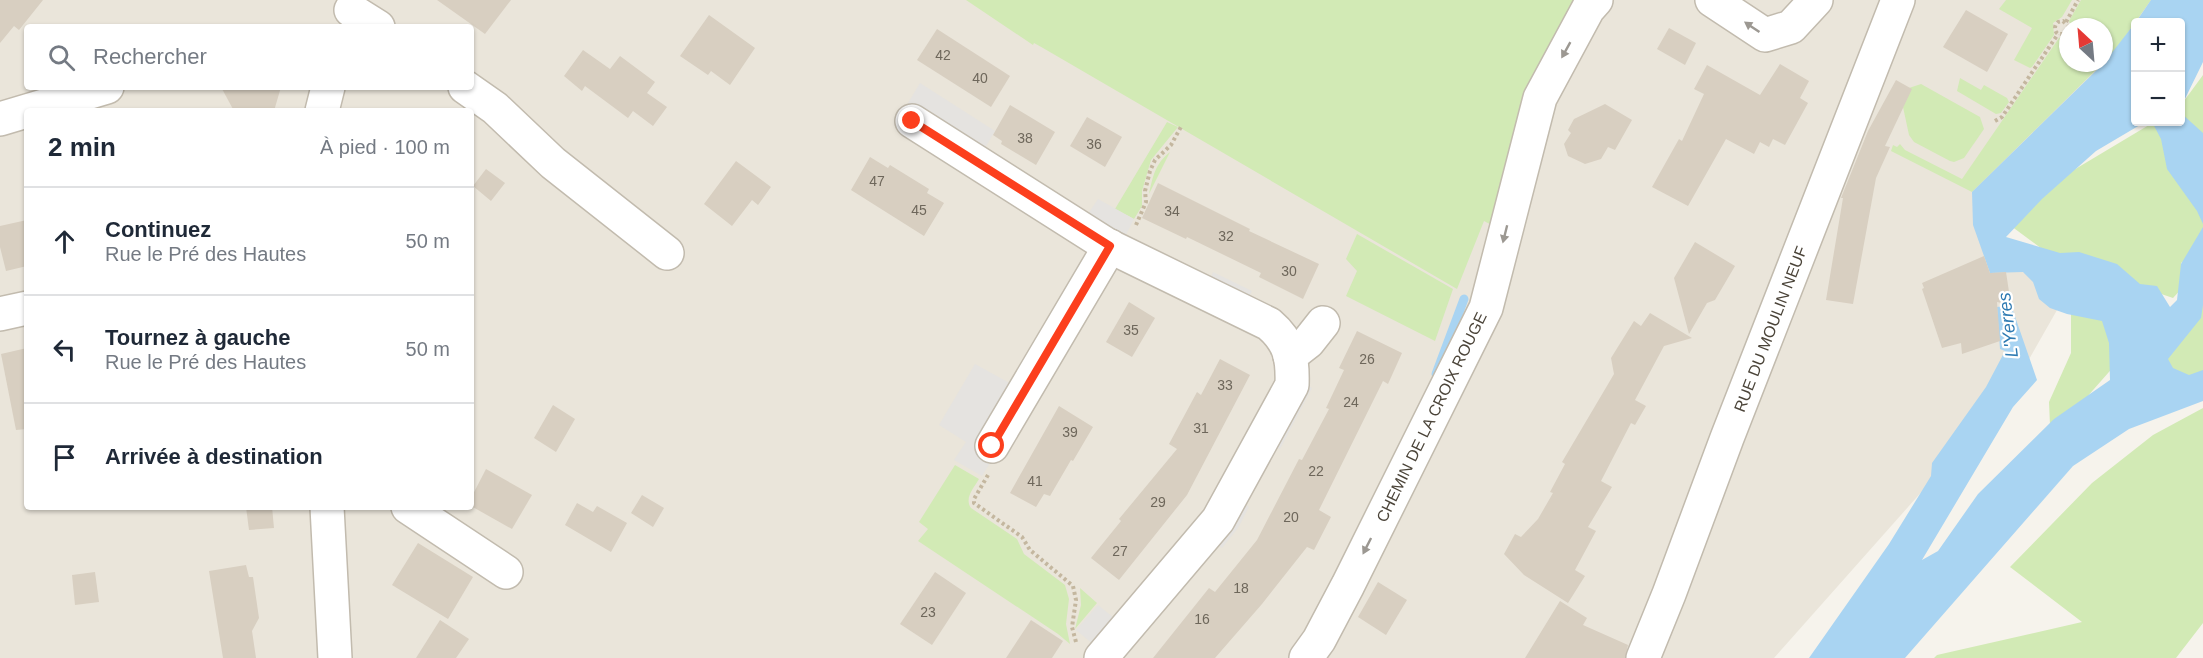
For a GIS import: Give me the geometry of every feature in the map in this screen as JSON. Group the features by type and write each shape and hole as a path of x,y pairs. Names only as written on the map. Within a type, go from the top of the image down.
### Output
{"street":[{"name":"CHEMIN DE LA CROIX ROUGE","path":"1306,658 1319,640 1486,308 1540,98 1588,9 1596,0"},
{"path":"1712,0 1765,35 1791,27 1816,0"},
{"name":"RUE DU MOULIN NEUF","path":"1643,658 1898,0"},
{"path":"37,108 97,90"},
{"path":"323,108 327,90"},
{"path":"469,90 495,108 554,163 666,252"},
{"path":"0,119 24,112"},
{"path":"912,121 1116,250 1269,324 1280,334 1290,356 1292,385 1218,520 1090,652"},
{"path":"992,458 1116,250"},
{"path":"0,314 24,309"},
{"path":"1290,356 1308,342 1323,323"},
{"path":"327,510 335,658"},
{"path":"413,510 506,572"}],"path":[{"path":"2068,18 2078,0"},
{"path":"1995,121 2002,117 2058,34 2055,28 2056,23 2059,22"},
{"path":"1116,250 1143,209 1150,171 1155,160 1171,145 1182,125"},
{"path":"992,458 974,503 1022,537 1029,550 1073,586 1076,600 1072,634 1090,652"}],"shaded area":[{"path":"0,0 2169,0 2162,18 2131,18 2131,74 1996,236 2061,303 2011,391 1774,658 0,658"},
{"path":"920,83 995,131 982,153 905,108"},
{"path":"1098,199 1134,219 1124,239 1086,217"},
{"path":"1213,272 1252,291 1247,301 1209,281"},
{"path":"975,364 1015,386 993,458 982,476 954,460 966,442 939,425"},
{"path":"1303,383 1312,388 1280,449 1271,444"},
{"path":"1241,501 1249,507 1238,528 1222,548 1214,541"},
{"path":"1098,605 1114,618 1093,644 1076,630"}],"green space":[{"path":"966,0 1585,0 1499,229 1484,221 1457,289 1043,48 1034,43 1033,45"},
{"path":"2006,0 2072,0 2062,17 2053,23 2054,35 2030,68 2014,60 2032,28 1999,9"},
{"path":"2081,0 2151,0 2138,18 2131,18 2131,28 2113,52 2113,18 2071,18"},
{"path":"2059,38 2059,72 2094,72 1972,192 1891,151 1893,145 1897,147 1900,144 1905,150 1962,179"},
{"path":"2203,75 2203,246 2181,263 2184,286 2173,298 2053,257 2007,223 2057,180 2147,126 2185,126 2185,100"},
{"path":"1960,78 1981,90 1984,85 2007,98 2009,102 2001,113 1996,114 1957,91"},
{"path":"1921,84 1980,117 1984,129 1964,158 1954,162 1950,161 1914,142 1909,135 1903,107 1909,88"},
{"path":"1167,122 1178,127 1151,160 1142,191 1142,206 1134,219 1115,209"},
{"path":"1170,152 1149,194 1158,166"},
{"path":"1357,234 1453,289 1435,341 1346,296 1357,271 1346,259"},
{"path":"2203,273 2203,380 2162,398 2155,356"},
{"path":"2071,312 2146,330 2086,398 2050,425 2049,402 2071,353"},
{"path":"2203,408 2203,623 2176,658 1934,658 1937,655 2082,622 2010,567 2092,483 2153,435"},
{"path":"955,465 979,479 969,497 971,508 1017,539 1024,554 1065,585 1069,599 1066,624 1070,644 918,541 928,529 919,522"},
{"path":"1080,588 1097,603 1075,629 1081,605"}],"water":[{"path":"2151,0 2203,0 2203,62 2185,99 2185,18 2139,18"},
{"name":"L'Yerres","path":"2131,28 2131,126 2138,126 2096,151 2042,199 2006,237 2060,253 2079,252 2117,264 2140,284 2157,286 2170,307 2177,300 2181,264 2203,227 2201,318 2168,359 2173,368 2189,375 2203,370 2203,401 2129,429 2073,466 1905,658 1809,658 1889,544 1931,476 1932,463 1986,387 2005,351 2000,349 1997,307 2011,305 2037,380 2013,407 1922,560 1938,551 1978,494 2054,419 2110,380 2109,343 2102,321 2050,308 2039,299 2033,282 2023,272 1990,273 1973,225 1972,192 2095,72 2113,72 2113,51"},
{"path":"2185,117 2203,133 2203,224 2197,211 2167,169 2161,139 2154,126 2185,126"}],"building":[{"path":"0,0 43,0 19,30 14,26 0,43"},
{"path":"437,0 511,0 485,34 474,24"},
{"path":"1966,10 2008,34 1987,72 1943,47"},
{"path":"709,15 755,48 730,85 711,71 708,75 680,56"},
{"path":"1669,28 1696,43 1685,65 1657,49"},
{"path":"937,29 1010,76 991,107 917,60"},
{"path":"583,50 610,69 620,56 655,82 647,93 667,107 653,126 633,111 628,118 585,86 582,91 564,76"},
{"path":"1780,64 1809,81 1800,98 1808,103 1785,145 1773,139 1769,147 1760,142 1754,154 1726,139 1688,206 1652,187 1679,139 1682,141 1704,94 1694,89 1707,65 1760,95"},
{"path":"1896,80 1912,89 1885,146 1890,147 1876,178 1853,304 1826,300 1843,198 1841,198 1868,131"},
{"path":"223,90 280,90 275,108 232,108"},
{"path":"1605,104 1632,120 1615,150 1608,147 1601,159 1585,164 1568,156 1564,144 1571,133 1568,130 1574,119"},
{"path":"1010,105 1055,132 1036,165 1001,144 1002,141 993,135"},
{"path":"1087,117 1122,137 1105,167 1070,146"},
{"path":"870,157 888,168 890,165 929,189 927,193 944,203 924,236 851,190"},
{"path":"736,161 771,187 758,205 752,200 732,226 704,204"},
{"path":"486,169 505,183 491,201 474,185"},
{"path":"1158,183 1250,229 1249,231 1319,264 1303,299 1259,277 1261,273 1142,218"},
{"path":"24,221 24,267 6,271 0,247 0,226"},
{"path":"1695,242 1735,266 1715,300 1707,303 1689,334 1674,278"},
{"path":"1984,256 1990,273 2006,272 2011,305 1997,302 2000,341 1962,354 1961,343 1942,348 1922,283"},
{"path":"1129,302 1155,318 1132,357 1106,342"},
{"path":"1650,313 1692,338 1664,346 1635,400 1646,406 1635,425 1631,423 1601,481 1612,487 1588,527 1596,531 1575,570 1585,576 1568,603 1524,575 1504,554 1515,534 1521,537 1538,519 1553,493 1550,492 1565,464 1562,462 1614,374 1611,358 1634,321 1641,326"},
{"path":"1357,331 1402,353 1388,384 1383,381 1319,510 1331,517 1314,550 1307,547 1215,658 1153,658 1209,588 1215,592 1257,540 1299,459 1302,460 1329,409 1326,408 1344,370 1339,368"},
{"path":"24,349 24,429 16,430 1,354"},
{"path":"1220,359 1250,375 1187,495 1119,580 1091,558 1121,521 1119,519 1177,449 1169,444 1197,392 1201,395"},
{"path":"553,405 575,419 556,452 534,438"},
{"path":"1059,406 1093,427 1050,496 1044,494 1036,507 1010,493"},
{"path":"486,469 532,495 512,529 474,508 474,492"},
{"path":"642,495 664,508 653,527 631,513"},
{"path":"577,503 593,512 597,506 627,523 611,552 565,525"},
{"path":"246,510 272,510 274,528 249,530"},
{"path":"418,543 473,577 448,619 392,585"},
{"path":"246,565 249,577 253,577 259,618 252,631 256,658 223,658 209,571"},
{"path":"95,572 99,602 75,605 72,575"},
{"path":"935,572 966,593 932,645 900,624"},
{"path":"1378,582 1407,600 1386,635 1358,617"},
{"path":"1560,601 1587,618 1583,625 1628,645 1625,658 1525,658"},
{"path":"440,620 469,639 456,658 416,658"},
{"path":"1031,620 1063,641 1052,658 1006,658"}],"waterway":[{"path":"1436,374 1464,299"}],"route":[{"path":"912,121 1110,246 992,446"}]}
